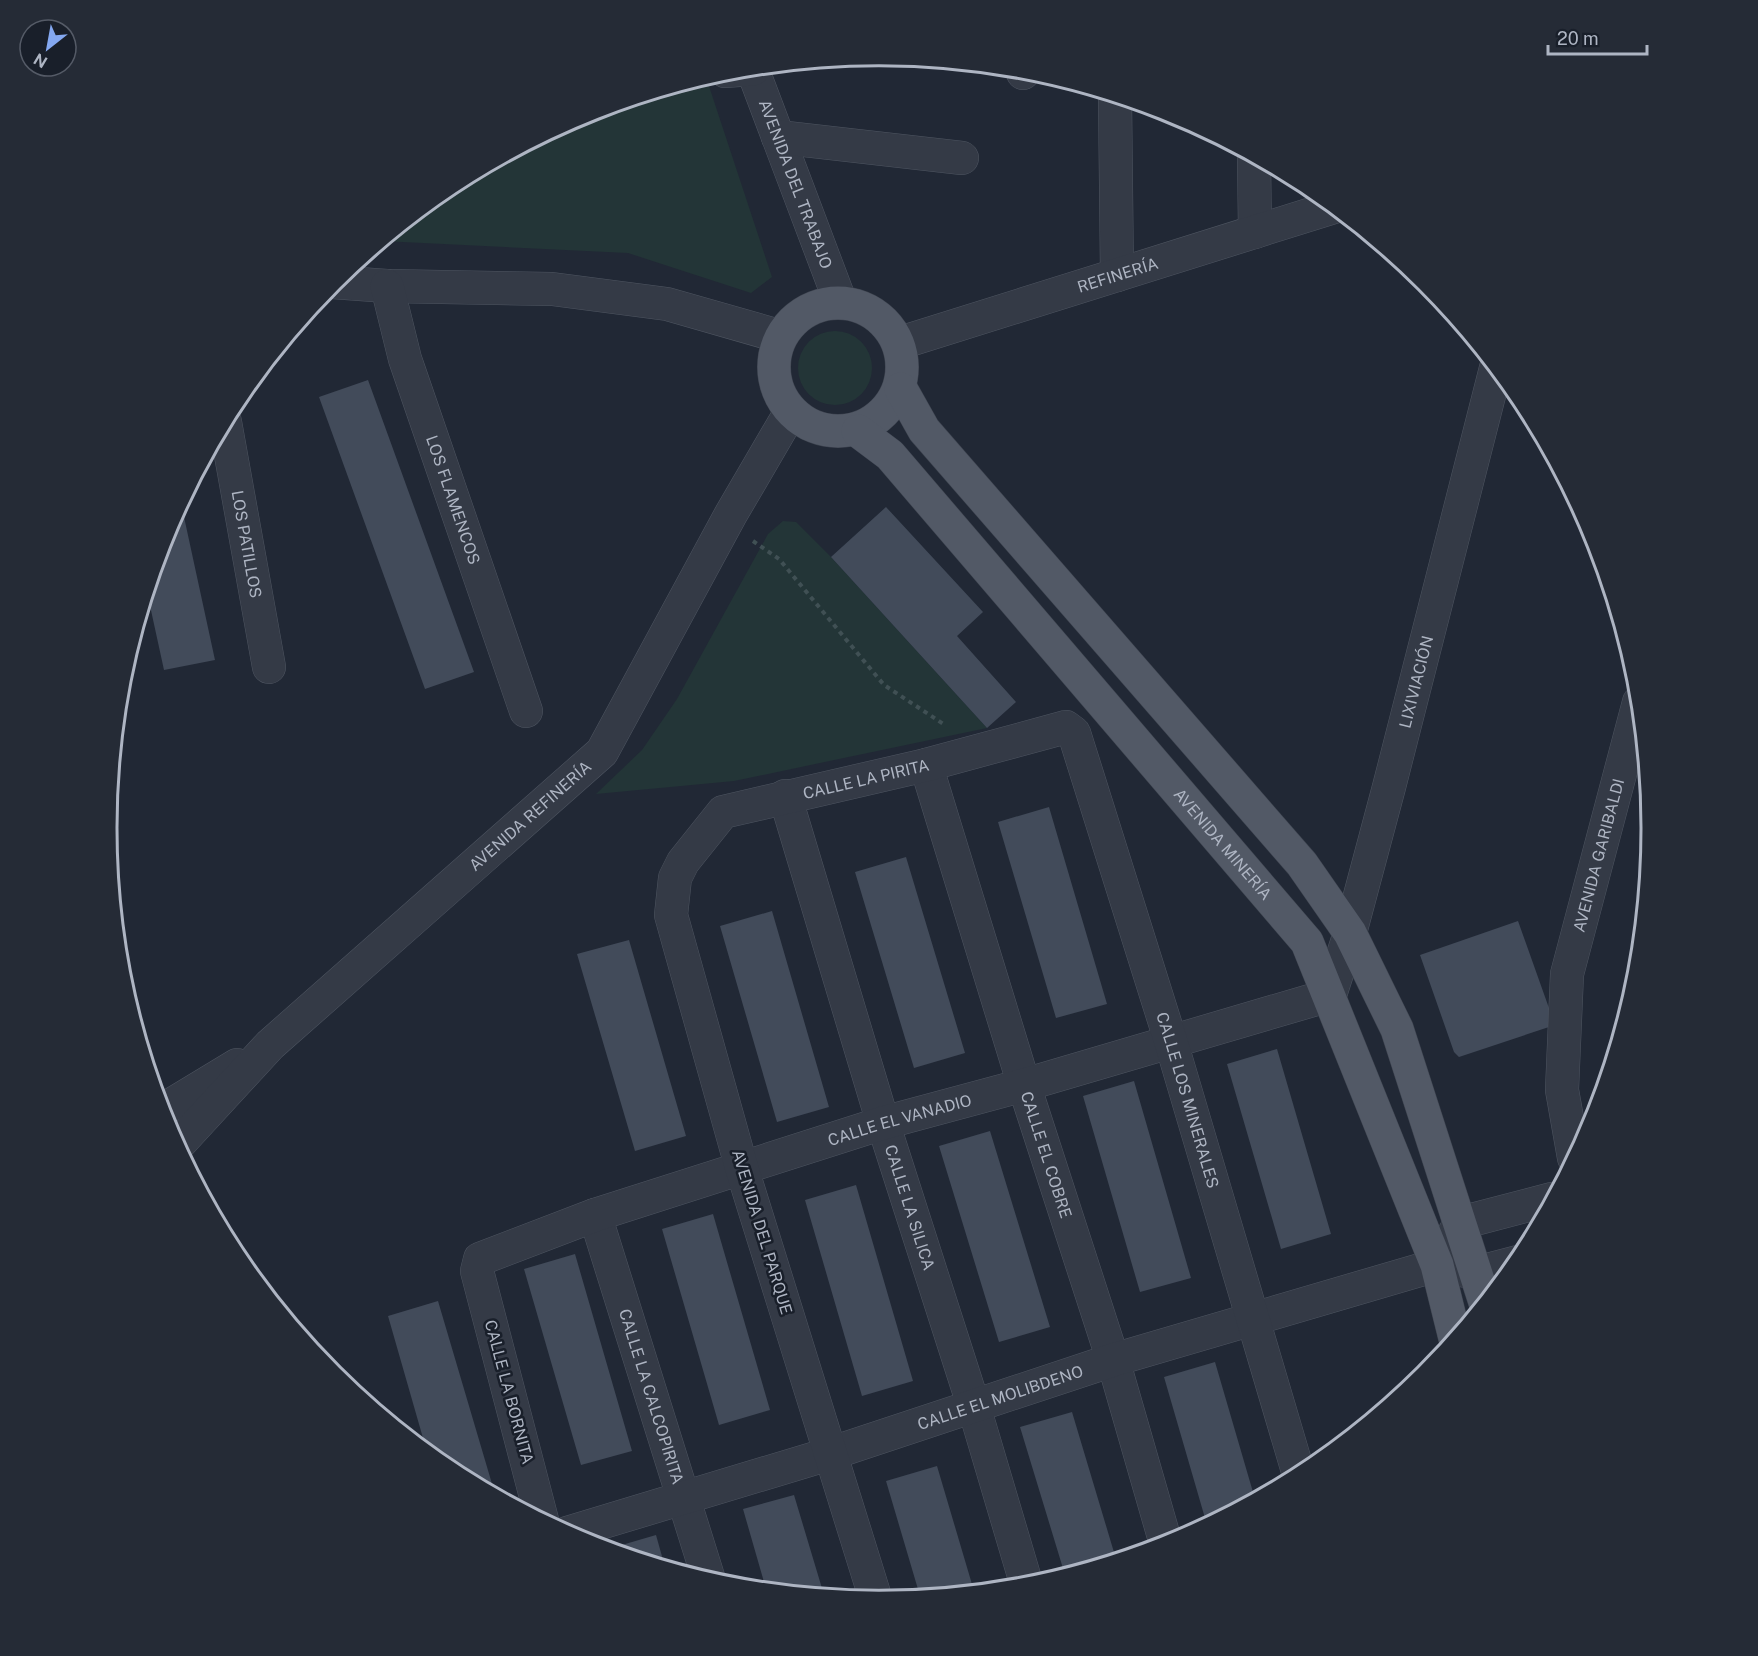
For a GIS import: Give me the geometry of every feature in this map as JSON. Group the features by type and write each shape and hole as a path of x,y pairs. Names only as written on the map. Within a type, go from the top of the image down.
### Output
{"main road":[{"path":"901,389 876,422 858,431 821,431 790,413 774,384 779,336 805,309 840,301 876,313 900,343 901,389 924,430 1302,864 1350,933 1397,1029 1481,1287"},
{"name":"AVENIDA MINERÍA","path":"858,431 890,455 1307,942 1437,1265 1453,1329"}],"street":[{"name":"AVENIDA DEL TRABAJO","path":"748,78 778,137 840,301"},
{"path":"1115,103 1117,275"},
{"path":"778,137 962,158"},
{"path":"1254,165 1255,232"},
{"name":"REFINERÍA","path":"900,343 1325,210"},
{"path":"346,283 552,289 587,293 667,304 779,336"},
{"name":"LOS FLAMENCOS","path":"387,286 405,359 526,711"},
{"name":"LIXIVIACIÓN","path":"1330,995 1350,933 1494,377"},
{"name":"AVENIDA REFINERÍA","path":"184,1139 270,1045 602,752 727,522 790,413"},
{"name":"LOS PATILLOS","path":"227,434 269,667"},
{"name":"AVENIDA GARIBALDI","path":"1572,1144 1563,1090 1568,974 1633,724"},
{"name":"CALLE LA PIRITA","path":"683,862 723,812 927,765 1066,727 1071,729"},
{"name":"CALLE LOS MINERALES","path":"1071,729 1171,1042 1296,1466"},
{"name":"CALLE EL COBRE","path":"927,765 1024,1085 1113,1360 1163,1535"},
{"name":"CALLE LA SILICA","path":"785,796 883,1122 974,1407 1024,1576"},
{"name":"AVENIDA DEL PARQUE","path":"683,862 675,878 670,915 742,1169 873,1590"},
{"name":"CALLE EL VANADIO","path":"478,1264 480,1259 595,1215 883,1122 1024,1085 1330,995"},
{"path":"170,1106 270,1045"},
{"path":"1494,1279 1481,1287 1437,1265 1460,1223 1543,1201"},
{"name":"CALLE LA CALCOPIRITA","path":"595,1215 707,1570"},
{"name":"CALLE LA BORNITA","path":"478,1264 477,1271 539,1510"},
{"name":"CALLE EL MOLIBDENO","path":"581,1529 829,1454 1113,1360 1437,1265"}],"path":[{"path":"727,522 779,560 884,685 943,723 968,754"}],"shaded area":[{"path":"709,86 772,277 751,293 628,253 393,242 456,194 542,145 634,106"},
{"path":"835,331 856,337 866,347 872,368 866,389 856,399 835,405 814,399 804,389 798,368 804,347 814,337"},
{"path":"783,521 796,522 831,557 987,728 734,781 596,794 642,750 677,699 768,534"}],"building":[{"path":"368,380 474,672 425,689 319,397"},
{"path":"886,507 983,612 957,636 1016,702 987,728 831,557"},
{"path":"184,517 215,660 164,670 150,606 157,583"},
{"path":"1049,807 1107,1004 1056,1018 998,822"},
{"path":"906,857 965,1053 914,1068 855,872"},
{"path":"772,911 829,1107 777,1122 720,926"},
{"path":"1518,921 1555,1025 1459,1057 1454,1052 1420,955"},
{"path":"629,940 686,1136 635,1151 577,954"},
{"path":"1277,1049 1331,1234 1281,1249 1227,1064"},
{"path":"1134,1081 1191,1278 1140,1292 1083,1096"},
{"path":"990,1131 1050,1327 999,1342 939,1146"},
{"path":"856,1185 913,1381 862,1396 805,1200"},
{"path":"713,1214 770,1410 719,1425 662,1229"},
{"path":"575,1254 632,1451 581,1465 524,1269"},
{"path":"438,1301 492,1484 423,1439 388,1316"},
{"path":"1215,1362 1253,1492 1204,1516 1164,1377"},
{"path":"1072,1412 1114,1553 1063,1567 1020,1427"},
{"path":"937,1466 972,1584 918,1588 886,1481"},
{"path":"794,1495 822,1587 764,1580 743,1509"},
{"path":"656,1535 663,1558 634,1550 621,1545"}]}
